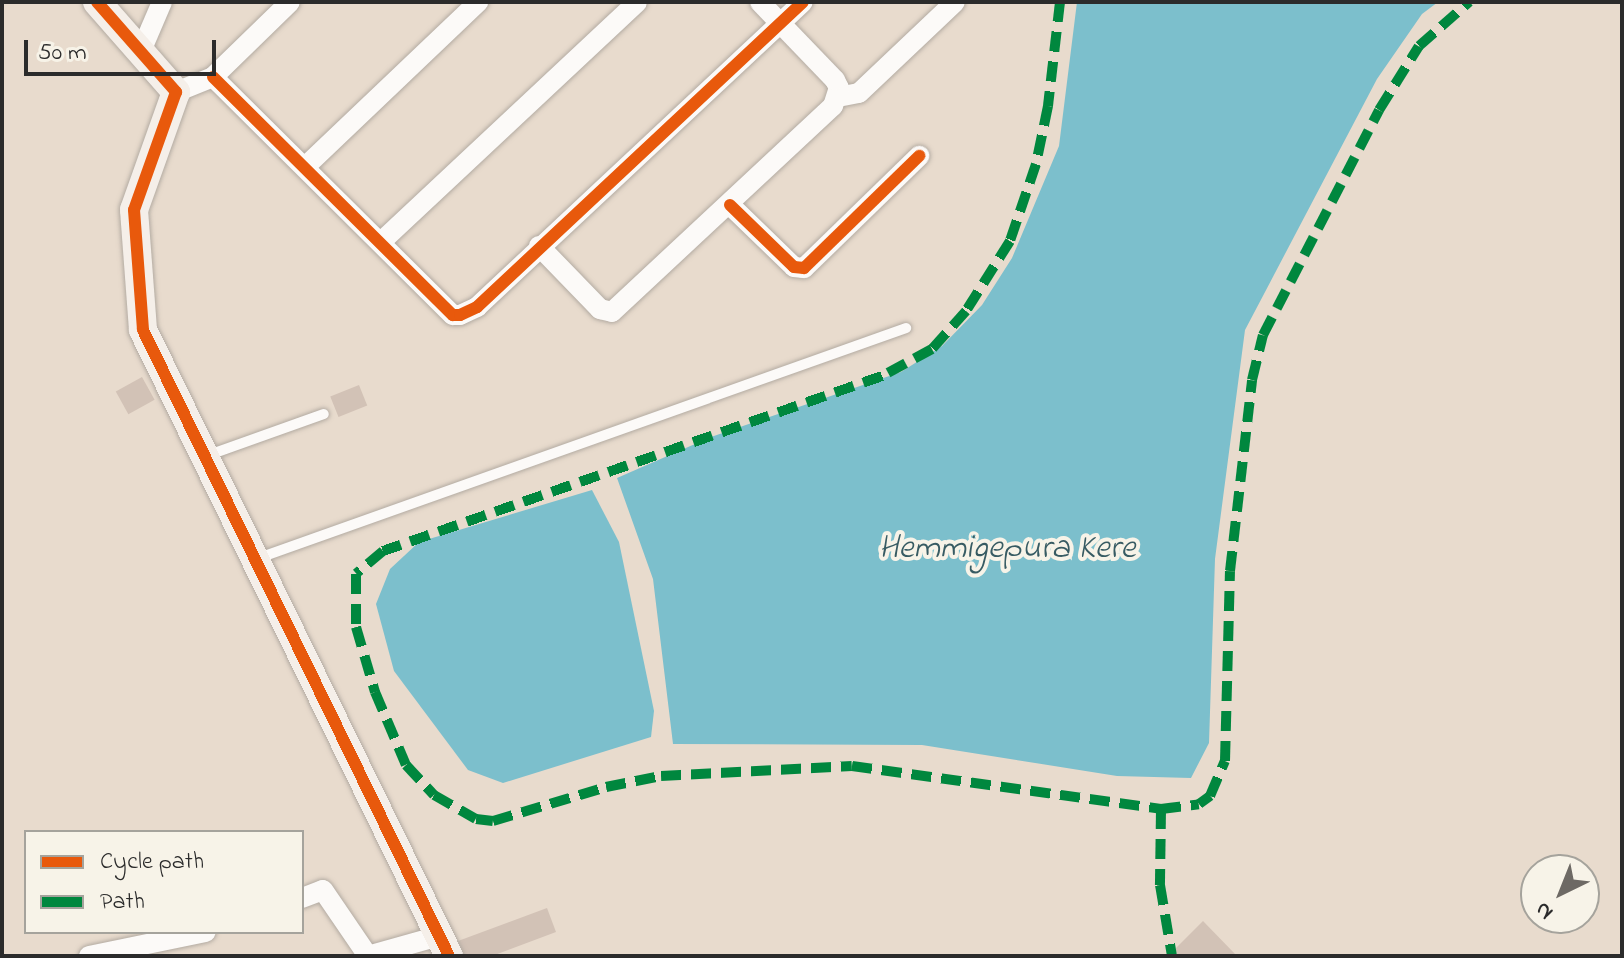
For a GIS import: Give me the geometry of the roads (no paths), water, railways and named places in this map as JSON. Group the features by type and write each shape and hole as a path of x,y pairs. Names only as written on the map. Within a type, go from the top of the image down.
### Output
{"street":[{"path":"97,2 176,92"},
{"path":"141,51 162,2"},
{"path":"290,2 213,77 176,92 134,210 143,330 444,946 368,956 323,890 304,897"},
{"path":"306,166 478,2"},
{"path":"382,241 637,2"},
{"path":"760,2 835,80 838,97"},
{"path":"213,77 382,241 453,315 460,315 477,307 803,2"},
{"path":"539,246 600,309 612,312 730,205 838,97 859,93 955,2"},
{"path":"730,205 794,267 804,268 919,156"},
{"path":"89,956 196,934"}],"lane":[{"path":"255,560 906,328"},
{"path":"204,457 324,414"}],"water":[{"name":"Hemmigepura Kere","path":"1077,2 1438,2 1422,14 1377,79 1245,330 1215,559 1209,743 1191,778 1117,776 922,745 673,744 653,579 617,478 711,437 901,372 942,346 982,305 1012,258 1059,146"},
{"path":"592,490 619,542 654,711 651,737 503,783 468,770 394,671 376,604 390,569 419,542"}]}
